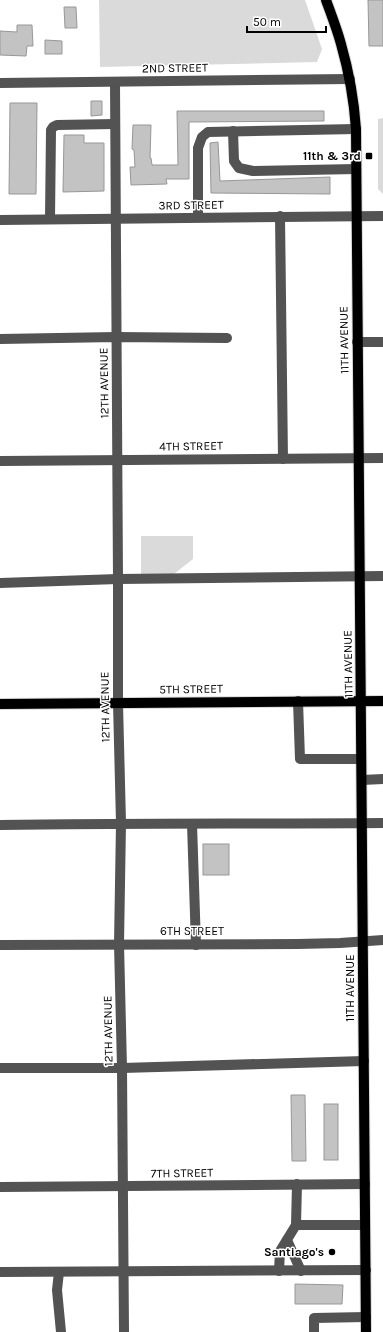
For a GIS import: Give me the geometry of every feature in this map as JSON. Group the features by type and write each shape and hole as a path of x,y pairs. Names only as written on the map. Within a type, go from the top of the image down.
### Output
{"main road":[{"name":"11TH AVENUE","path":"326,0 341,42 350,79 356,129 366,1332"},
{"name":"5TH STREET","path":"0,704 383,701"}],"street":[{"name":"2ND STREET","path":"0,83 350,79"},
{"name":"12TH AVENUE","path":"115,82 118,703 121,823 119,944 122,1068 124,1332"},
{"path":"50,219 51,130 53,127 57,125 115,124"},
{"path":"198,217 198,148 202,137 208,132 356,129"},
{"path":"233,131 234,161 239,168 253,171 356,169"},
{"path":"280,216 282,458"},
{"name":"3RD STREET","path":"0,220 383,216"},
{"path":"0,339 116,337 226,338"},
{"path":"357,342 383,342"},
{"name":"4TH STREET","path":"0,461 383,458"},
{"path":"0,583 118,579 383,576"},
{"path":"298,701 300,759 362,759"},
{"path":"362,780 383,779"},
{"path":"0,825 121,823 383,823"},
{"path":"192,824 196,945"},
{"name":"6TH STREET","path":"0,945 328,944 383,940"},
{"path":"0,1068 122,1068 364,1061"},
{"path":"279,1272 280,1251 296,1225 297,1184"},
{"name":"7TH STREET","path":"0,1188 365,1184"},
{"path":"296,1225 365,1225"},
{"path":"287,1240 301,1271"},
{"path":"0,1272 279,1272 366,1270"},
{"path":"59,1272 57,1290 60,1332"},
{"path":"314,1332 314,1318 366,1317"}],"shaded area":[{"path":"99,0 305,0 322,49 317,62 100,67"},
{"path":"383,118 383,194 378,189 378,119"},
{"path":"141,536 193,536 193,559 174,574 141,575"}],"building":[{"path":"368,0 383,0 383,46 369,46"},
{"path":"64,7 76,7 77,28 65,28"},
{"path":"17,25 32,25 33,46 27,46 26,56 0,55 0,31 17,32"},
{"path":"45,40 62,41 62,54 45,54"},
{"path":"91,101 102,101 102,115 91,116"},
{"path":"10,103 37,103 36,194 9,194"},
{"path":"177,111 324,111 324,121 189,122 189,179 166,179 167,184 131,185 130,167 135,167 134,150 132,149 133,125 151,125 150,158 152,165 178,165"},
{"path":"64,135 84,135 84,143 104,143 104,191 63,192"},
{"path":"218,142 220,181 330,177 330,194 211,193 210,143"},
{"path":"203,844 229,844 229,875 203,875"},
{"path":"291,1095 305,1095 306,1161 292,1161"},
{"path":"324,1104 338,1104 338,1160 324,1160"},
{"path":"295,1284 343,1285 342,1304 295,1304"}],"place":[{"name":"11th & 3rd","path":"369,156"},
{"name":"Santiago's","path":"332,1252"}]}
